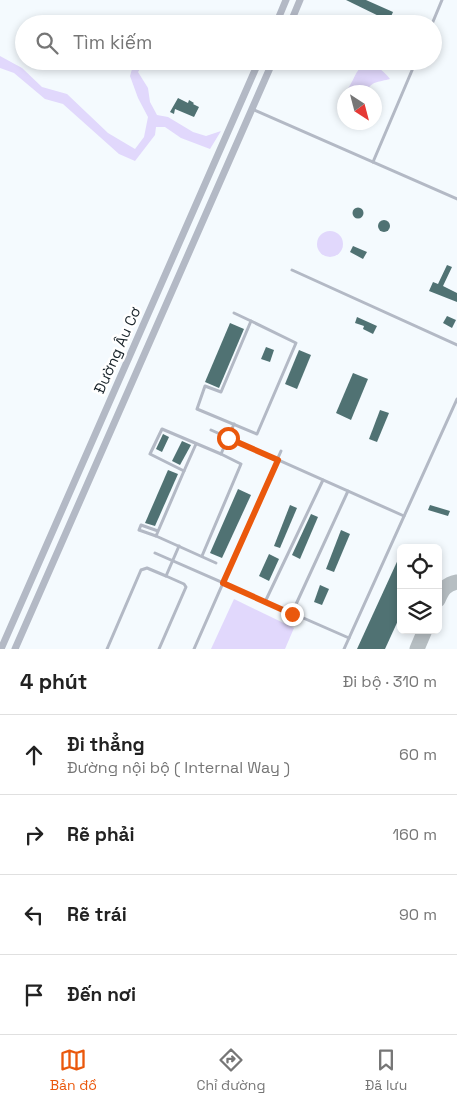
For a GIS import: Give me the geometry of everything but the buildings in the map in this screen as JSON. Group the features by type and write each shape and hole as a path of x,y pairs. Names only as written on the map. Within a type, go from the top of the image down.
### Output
{"street":[{"path":"280,15 286,0"},
{"path":"294,15 300,0"},
{"name":"Đường Âu Cơ","path":"1,649 255,70"},
{"name":"Đường Âu Cơ","path":"15,649 269,70"},
{"path":"186,228 198,233"}],"lane":[{"path":"436,15 442,0"},
{"path":"373,162 412,70"},
{"path":"252,109 457,198"},
{"path":"292,270 457,345"},
{"path":"234,314 251,321 296,343 257,434 197,409 206,386 221,392 251,321"},
{"path":"344,649 457,399"},
{"path":"221,454 234,424"},
{"path":"184,471 150,454 162,429 241,464 202,556"},
{"path":"211,430 404,516"},
{"path":"156,536 196,444"},
{"path":"194,649 281,452"},
{"path":"266,602 323,480"},
{"path":"292,614 348,491"},
{"path":"158,531 141,525 139,530 216,563"},
{"path":"166,576 179,546"},
{"path":"155,554 349,638"},
{"path":"107,649 141,570 147,568 184,584 186,587 159,649"}],"shaded area":[{"path":"0,56 15,64 15,70 24,70 42,87 67,94 108,133 135,149 144,137 148,117 138,98 130,76 132,70 139,70 138,72 148,88 150,102 157,115 168,117 193,132 206,136 221,131 210,149 181,138 165,127 156,127 155,135 135,161 119,154 63,104 45,99 14,73 0,68"},
{"path":"359,70 381,70 390,79 372,85 350,85"},
{"path":"330,231 339,235 343,244 339,253 330,257 321,253 317,244 321,235"},
{"path":"234,599 294,628 285,649 211,649"}],"taxiway":[{"path":"442,592 450,584 457,582"},
{"path":"417,649 423,634"}],"route":[{"path":"228,438 278,460 223,583 292,614"}]}
